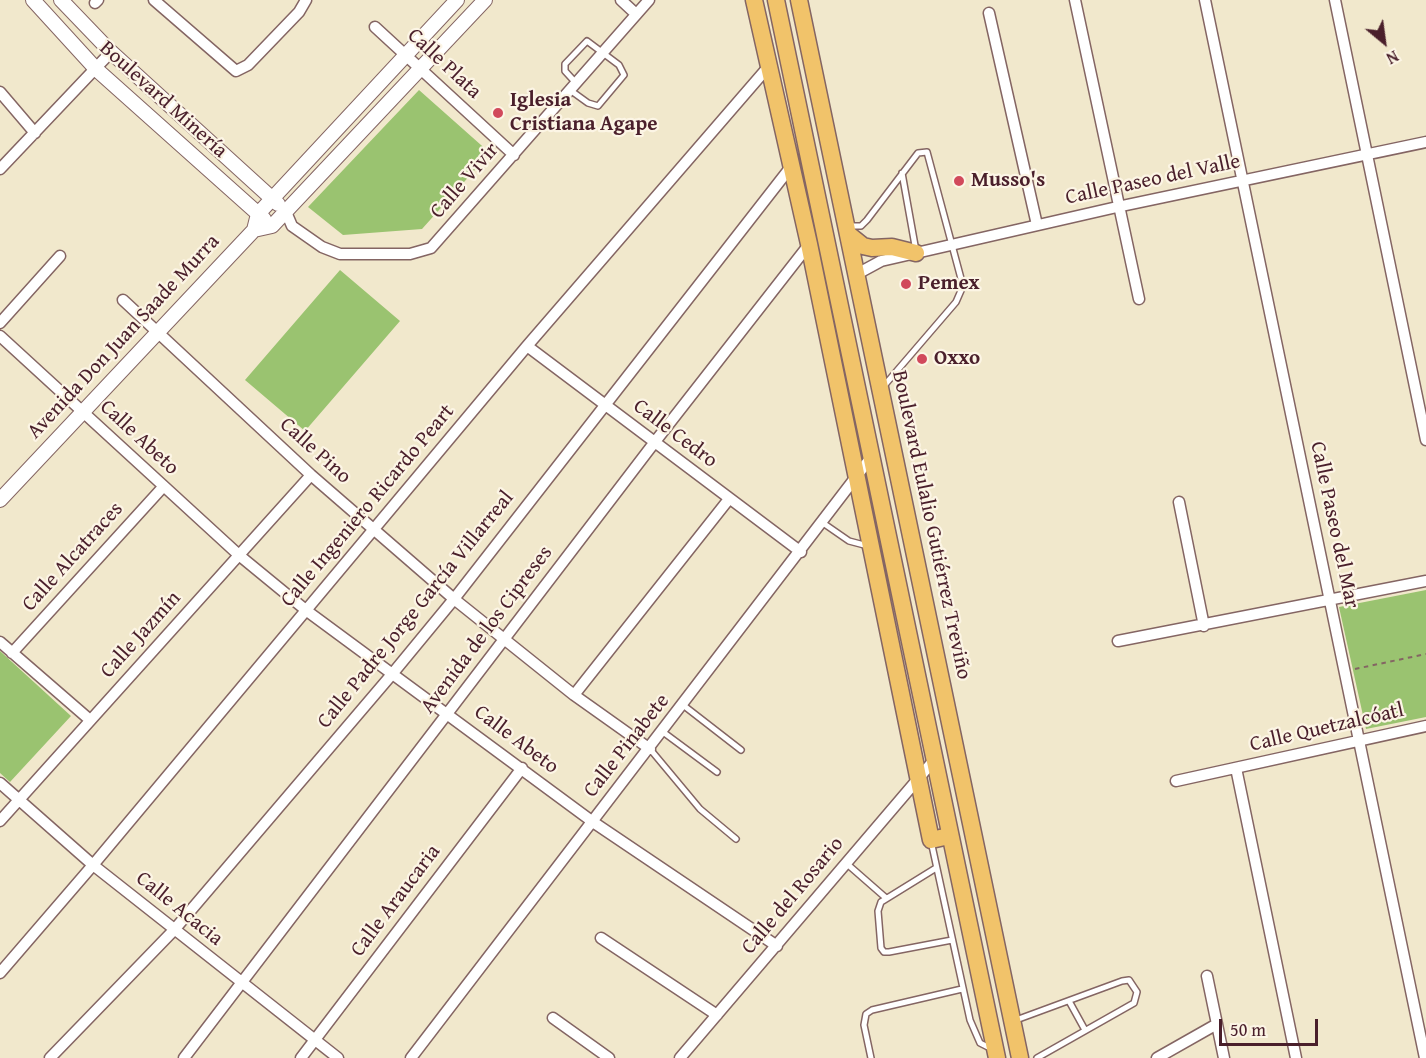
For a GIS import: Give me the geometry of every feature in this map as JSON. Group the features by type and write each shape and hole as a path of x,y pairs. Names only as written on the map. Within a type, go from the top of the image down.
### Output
{"main road":[{"path":"754,0 790,168 809,244 931,840 949,836"},
{"name":"Boulevard Eulalio Gutiérrez Treviño","path":"776,0 996,1054"},
{"name":"Boulevard Eulalio Gutiérrez Treviño","path":"799,0 1020,1058"},
{"path":"847,230 863,246 892,247 916,253"},
{"path":"845,325 847,290 857,274"}],"street":[{"name":"Boulevard Minería","path":"33,0 96,69 272,226"},
{"name":"Boulevard Minería","path":"61,0 111,52 286,212"},
{"path":"154,0 237,71 248,65 299,12 306,0"},
{"path":"258,214 457,0"},
{"path":"272,226 485,0"},
{"path":"621,0 636,14"},
{"name":"Calle Vivir","path":"292,226 322,247 340,254 421,252 440,240 649,0"},
{"path":"1075,0 1117,207 1139,299"},
{"name":"Calle Paseo del Mar","path":"1205,0 1425,1058"},
{"path":"1335,0 1426,440"},
{"path":"989,13 1036,225"},
{"name":"Calle Plata","path":"375,27 514,154"},
{"path":"0,169 111,52"},
{"name":"Calle Ingeniero Ricardo Peart","path":"0,973 93,866 527,346 769,66"},
{"path":"0,92 35,133"},
{"name":"Calle Paseo del Valle","path":"857,274 881,261 1036,225 1426,142"},
{"name":"Calle Padre Jorge García Villarreal","path":"50,1058 174,930 393,673 454,599 790,168"},
{"path":"254,230 272,226 292,226 286,212"},
{"name":"Avenida Don Juan Saade Murra","path":"0,500 254,230 258,214"},
{"name":"Avenida de los Cipreses","path":"184,1058 654,443 809,244 825,230"},
{"path":"0,323 60,256"},
{"name":"Calle Pino","path":"123,300 311,475 454,599 574,695 650,749"},
{"name":"Calle Abeto","path":"0,336 162,487 307,611 448,713 592,822 777,946"},
{"name":"Calle Cedro","path":"527,346 801,552"},
{"name":"Calle Pinabete","path":"411,1058 684,705 872,456"},
{"name":"Calle Jazmín","path":"0,821 311,475"},
{"name":"Calle Alcatraces","path":"12,653 162,487"},
{"path":"574,695 729,499"},
{"path":"1179,502 1204,626"},
{"path":"1118,641 1329,602 1426,581"},
{"path":"0,642 90,720"},
{"name":"Calle Quetzalcóatl","path":"1176,781 1426,726"},
{"name":"Calle del Rosario","path":"680,1058 935,759"},
{"name":"Calle Araucaria","path":"301,1058 522,768"},
{"path":"1236,768 1296,1058"},
{"name":"Calle Acacia","path":"0,783 93,866 338,1058"},
{"path":"601,938 717,1015"},
{"path":"1208,976 1224,1058"},
{"path":"554,1018 609,1058"},
{"path":"1157,1058 1217,1024"}],"lane":[{"path":"589,41 603,52 619,65 624,75 602,104 593,106 573,87 564,68 583,42 589,41"},
{"path":"847,230 867,220 918,153 927,152 961,273 961,294 881,390"},
{"path":"902,173 916,253"},
{"path":"823,523 849,541 870,546"},
{"path":"684,705 741,750"},
{"path":"663,732 717,772"},
{"path":"650,749 700,809 736,839"},
{"path":"931,840 962,989 974,1034 980,1043 996,1054"},
{"path":"846,863 886,898"},
{"path":"936,868 886,898 878,911 882,951 889,952 952,940"},
{"path":"1013,1022 1126,980 1132,982 1137,992 1134,1003 1037,1058"},
{"path":"871,1058 864,1025 866,1014 872,1010 962,989"},
{"path":"1069,1001 1085,1030"}],"path":[{"path":"1344,671 1426,654"}],"green space":[{"path":"419,90 490,153 422,229 343,235 308,207"},
{"path":"340,270 400,321 305,431 245,380"},
{"path":"1426,590 1426,717 1366,729 1339,607"},
{"path":"0,651 71,716 10,782 0,773"}],"place":[{"name":"Iglesia Cristiana Agape","path":"498,113"},
{"name":"Musso's","path":"959,181"},
{"name":"Pemex","path":"906,284"},
{"name":"Oxxo","path":"922,359"}]}
